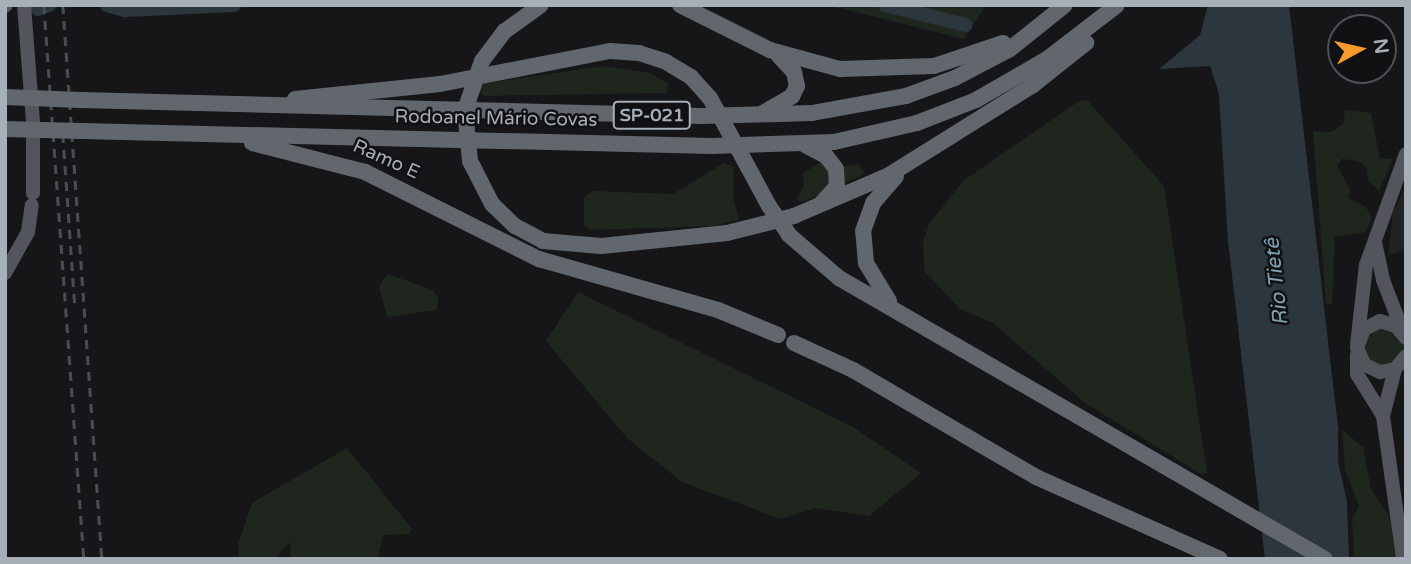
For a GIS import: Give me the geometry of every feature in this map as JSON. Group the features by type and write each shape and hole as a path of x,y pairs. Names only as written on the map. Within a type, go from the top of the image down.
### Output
{"highway":[{"path":"541,5 505,31 482,61 465,110 470,161 483,191 503,216 529,235 558,244 679,241 748,229 817,207 908,165 1033,85 1085,38"},
{"path":"680,5 770,50 840,69 903,70 964,58 1038,29"},
{"name":"Rodoanel Mário Covas","path":"5,97 212,106 812,113 906,96 973,70 1038,29 1065,5"},
{"name":"Rodoanel Mário Covas","path":"5,130 805,145 868,136 949,111 1005,85 1085,38 1113,9"},
{"path":"761,114 792,96 797,86 791,67 770,50"},
{"path":"212,106 408,89 610,51 639,53 666,62 691,77 710,98 769,206 789,235 826,270 1325,559"},
{"name":"Ramo E","path":"215,136 324,158 365,172 529,255 718,310 778,335"},
{"path":"805,145 826,156 838,178 832,193 817,207"},
{"path":"895,309 866,263 863,231 873,203 908,165"},
{"path":"794,343 853,370 1035,477 1183,540 1220,559"}],"main road":[{"path":"5,273 28,232 32,199 34,128 24,5"},
{"path":"1383,416 1357,374 1357,348 1363,288 1375,241 1406,154"},
{"path":"1375,241 1382,280 1404,335"},
{"path":"1363,288 1382,280"},
{"path":"1357,348 1364,329 1380,321 1404,335"},
{"path":"1357,348 1371,370 1395,369"},
{"path":"1402,559 1383,416 1395,369 1406,356"}],"shaded area":[{"path":"827,5 986,5 964,39"},
{"path":"604,66 650,73 669,84 667,93 484,96 479,91 481,84"},
{"path":"1087,100 1164,186 1207,473 1201,474 1085,403 993,323 960,309 925,272 923,242 929,224 963,181 1079,101"},
{"path":"1345,110 1371,113 1380,158 1393,159 1379,191 1368,181 1367,168 1358,161 1342,159 1337,165 1350,190 1348,198 1366,207 1372,218 1366,232 1335,237 1332,304 1326,304 1313,131 1332,132 1343,124"},
{"path":"724,163 734,167 733,196 739,220 712,226 589,230 584,225 584,197 593,191 673,194"},
{"path":"819,163 841,167 859,164 865,174 802,202 797,199 804,185 803,173"},
{"path":"1406,186 1406,250 1388,255 1393,212"},
{"path":"388,274 433,290 439,299 436,310 387,317 379,286"},
{"path":"578,292 853,427 921,473 869,516 815,508 781,519 682,482 627,438 546,341"},
{"path":"1385,328 1398,334 1404,347 1398,360 1385,366 1372,360 1366,347 1372,334"},
{"path":"1342,430 1363,447 1371,489 1389,515 1396,559 1354,556 1352,519 1359,506 1345,470"},
{"path":"347,448 412,529 409,534 383,535 378,559 291,559 290,542 274,559 239,559 238,545 252,503"}],"water":[{"name":"Rio Tietê","path":"1208,5 1289,5 1338,427 1338,462 1347,501 1349,559 1265,559 1228,241 1219,94 1210,66 1159,69 1200,35"}],"waterway":[{"path":"38,9 49,5"},
{"path":"107,5 125,10 234,5"},
{"path":"885,5 966,25"}],"railway":[{"path":"44,5 84,559"},
{"path":"63,5 102,559"},
{"path":"63,134 75,306"}]}
